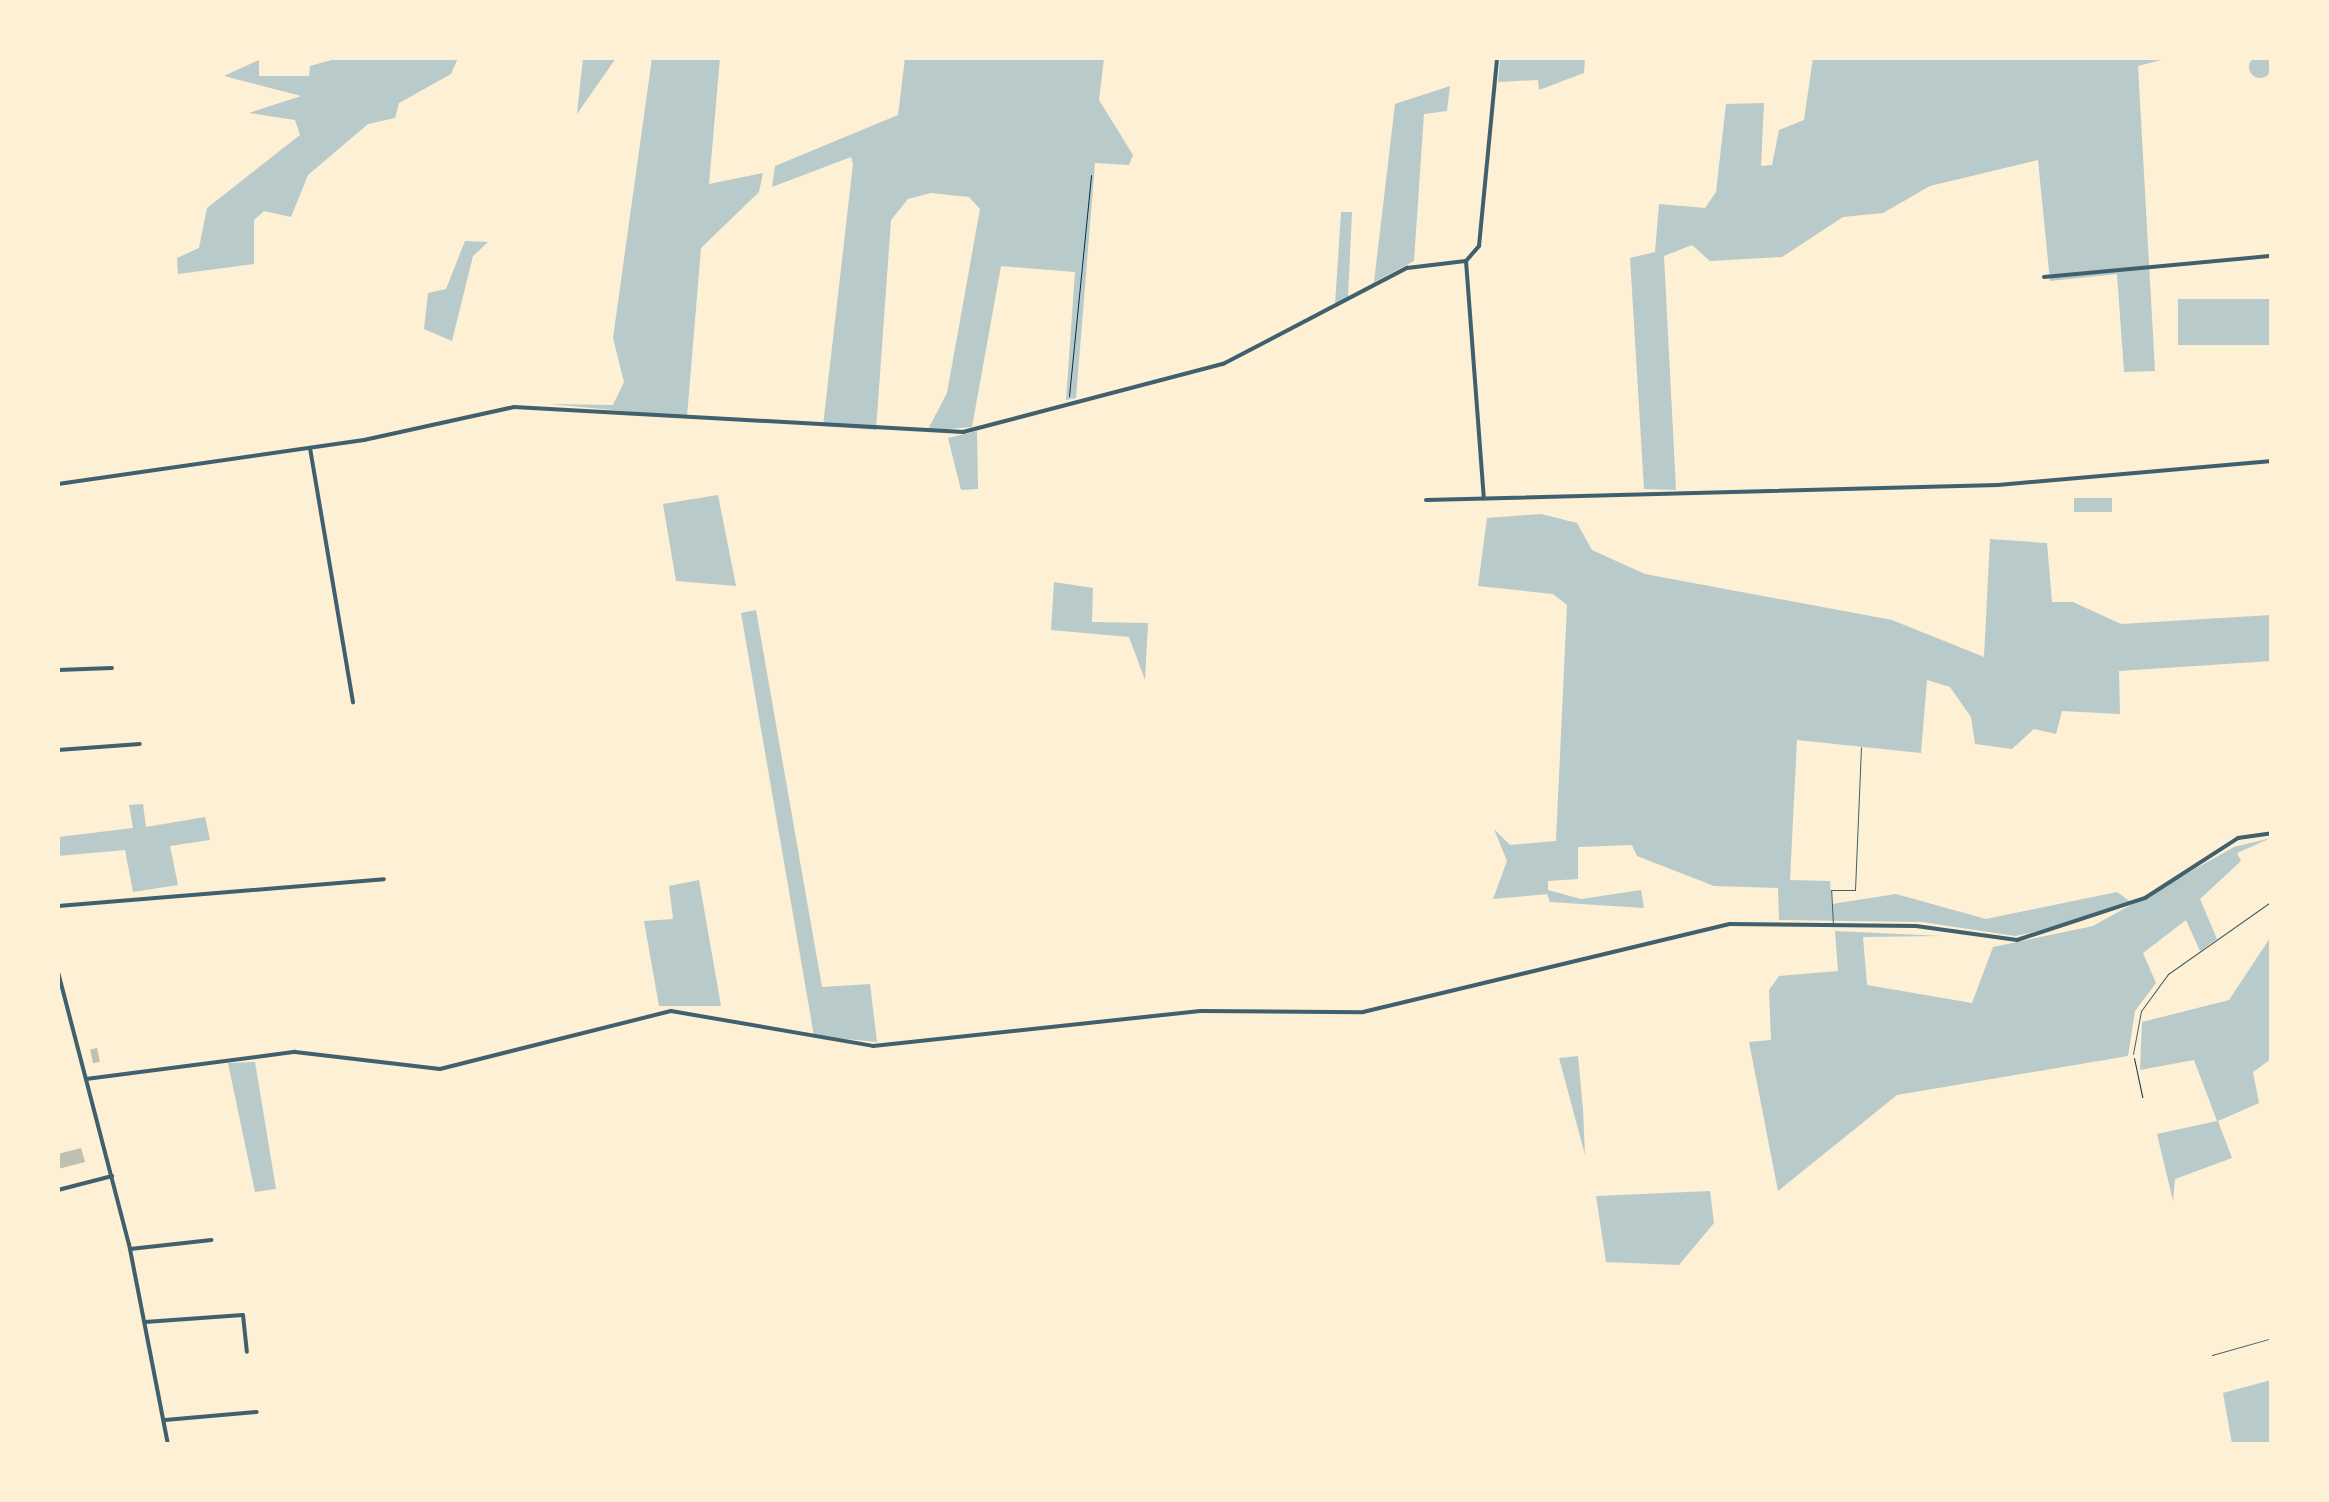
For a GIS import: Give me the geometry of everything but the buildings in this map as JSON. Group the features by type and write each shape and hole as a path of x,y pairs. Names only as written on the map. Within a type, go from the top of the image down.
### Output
{"street":[{"path":"58,484 310,448 514,406 938,434 1223,364 1407,268 1466,260 1480,246 1497,58"},
{"path":"2044,277 2272,256"},
{"path":"1466,260 1484,498"},
{"path":"310,448 353,702"},
{"path":"1426,500 1998,485 2272,462"},
{"path":"58,670 112,668"},
{"path":"58,750 140,744"},
{"path":"86,1079 295,1052 440,1069 671,1011 873,1046 1200,1010 1364,1012 1712,926 1832,925 2040,936 2145,898 2238,838 2272,833"},
{"path":"58,906 384,879"},
{"path":"58,972 130,1249 168,1444"},
{"path":"58,1190 112,1176"},
{"path":"130,1249 212,1240"},
{"path":"145,1322 243,1315 247,1352"},
{"path":"164,1420 257,1412"}],"lane":[{"path":"1832,925 1831,890 1855,890 1861,747"},
{"path":"2133,1054 2141,1010 2168,974 2272,901"},
{"path":"2212,1355 2272,1338"}],"path":[{"path":"1068,404 1090,175"},
{"path":"2133,1054 2142,1096"}],"shaded area":[{"path":"2256,56 2264,56 2271,67 2264,78 2256,78 2249,71 2249,63"},
{"path":"339,58 458,58 451,74 399,103 395,118 368,124 308,175 291,217 264,211 254,220 254,264 178,274 177,258 199,248 207,208 300,135 295,120 249,113 301,96 224,76 259,60 259,76 309,76 310,66"},
{"path":"583,58 616,58 577,114"},
{"path":"652,58 720,58 709,184 763,173 759,192 701,248 687,417 549,404 613,405 624,382 613,338"},
{"path":"905,58 1104,58 1099,100 1133,155 1129,165 1095,163 1076,398 1066,400 1075,272 1001,266 972,427 927,431 947,393 980,209 969,197 931,193 908,199 891,220 876,430 823,426 853,164 851,157 772,187 775,166 898,115"},
{"path":"1500,58 1585,58 1584,73 1539,90 1538,80 1498,82"},
{"path":"1813,58 2169,58 2138,66 2155,371 2124,372 2117,274 2050,281 2038,160 1930,186 1883,213 1843,217 1782,257 1710,261 1692,245 1664,256 1676,490 1644,489 1630,258 1655,252 1659,204 1705,208 1716,192 1726,104 1764,103 1761,166 1772,165 1779,130 1804,120"},
{"path":"1450,86 1447,111 1424,114 1414,261 1374,282 1395,104"},
{"path":"1341,212 1352,212 1348,297 1335,305"},
{"path":"465,241 488,242 473,256 452,341 424,329 428,293 446,289"},
{"path":"2178,299 2271,299 2271,345 2178,345"},
{"path":"977,431 978,489 961,490 948,438"},
{"path":"718,495 736,586 676,581 663,504"},
{"path":"2074,498 2112,498 2112,512 2074,512"},
{"path":"1541,514 1577,523 1592,550 1645,574 1892,620 1984,657 1990,539 2047,543 2052,602 2073,602 2121,624 2271,615 2271,661 2119,671 2120,714 2062,711 2056,734 2034,729 2012,749 1975,744 1971,717 1950,687 1927,680 1921,753 1797,740 1790,880 1830,881 1832,904 1896,894 1986,919 2117,892 2131,902 2055,928 2015,936 1922,922 1779,920 1778,888 1714,886 1637,856 1632,845 1578,847 1578,879 1548,881 1548,890 1581,899 1641,890 1644,908 1550,902 1547,894 1493,899 1507,861 1494,829 1510,845 1556,841 1567,605 1553,594 1478,586 1487,518"},
{"path":"1054,582 1093,588 1092,622 1148,623 1145,680 1129,637 1051,630"},
{"path":"756,610 822,987 870,984 877,1042 814,1036 741,613"},
{"path":"143,804 146,827 205,817 210,840 170,846 178,885 133,892 125,850 58,856 58,837 133,828 129,805"},
{"path":"2271,838 2237,853 2241,861 2200,899 2217,939 2200,951 2186,920 2143,953 2156,983 2135,1011 2128,1056 1897,1095 1778,1191 1749,1042 1771,1040 1769,990 1779,976 1838,971 1835,931 1942,936 1863,937 1867,985 1972,1003 1993,947 2093,926 2234,847"},
{"path":"699,880 721,1006 659,1006 644,921 673,919 669,886"},
{"path":"2270,938 2271,1059 2253,1072 2259,1103 2218,1121 2232,1158 2175,1179 2173,1201 2157,1134 2217,1121 2194,1060 2140,1070 2142,1022 2229,1000"},
{"path":"1578,1056 1583,1109 1585,1155 1559,1058"},
{"path":"255,1062 276,1189 255,1192 228,1063"},
{"path":"1710,1191 1714,1223 1679,1265 1606,1262 1596,1196"},
{"path":"2271,1380 2271,1444 2232,1444 2223,1393"}]}
